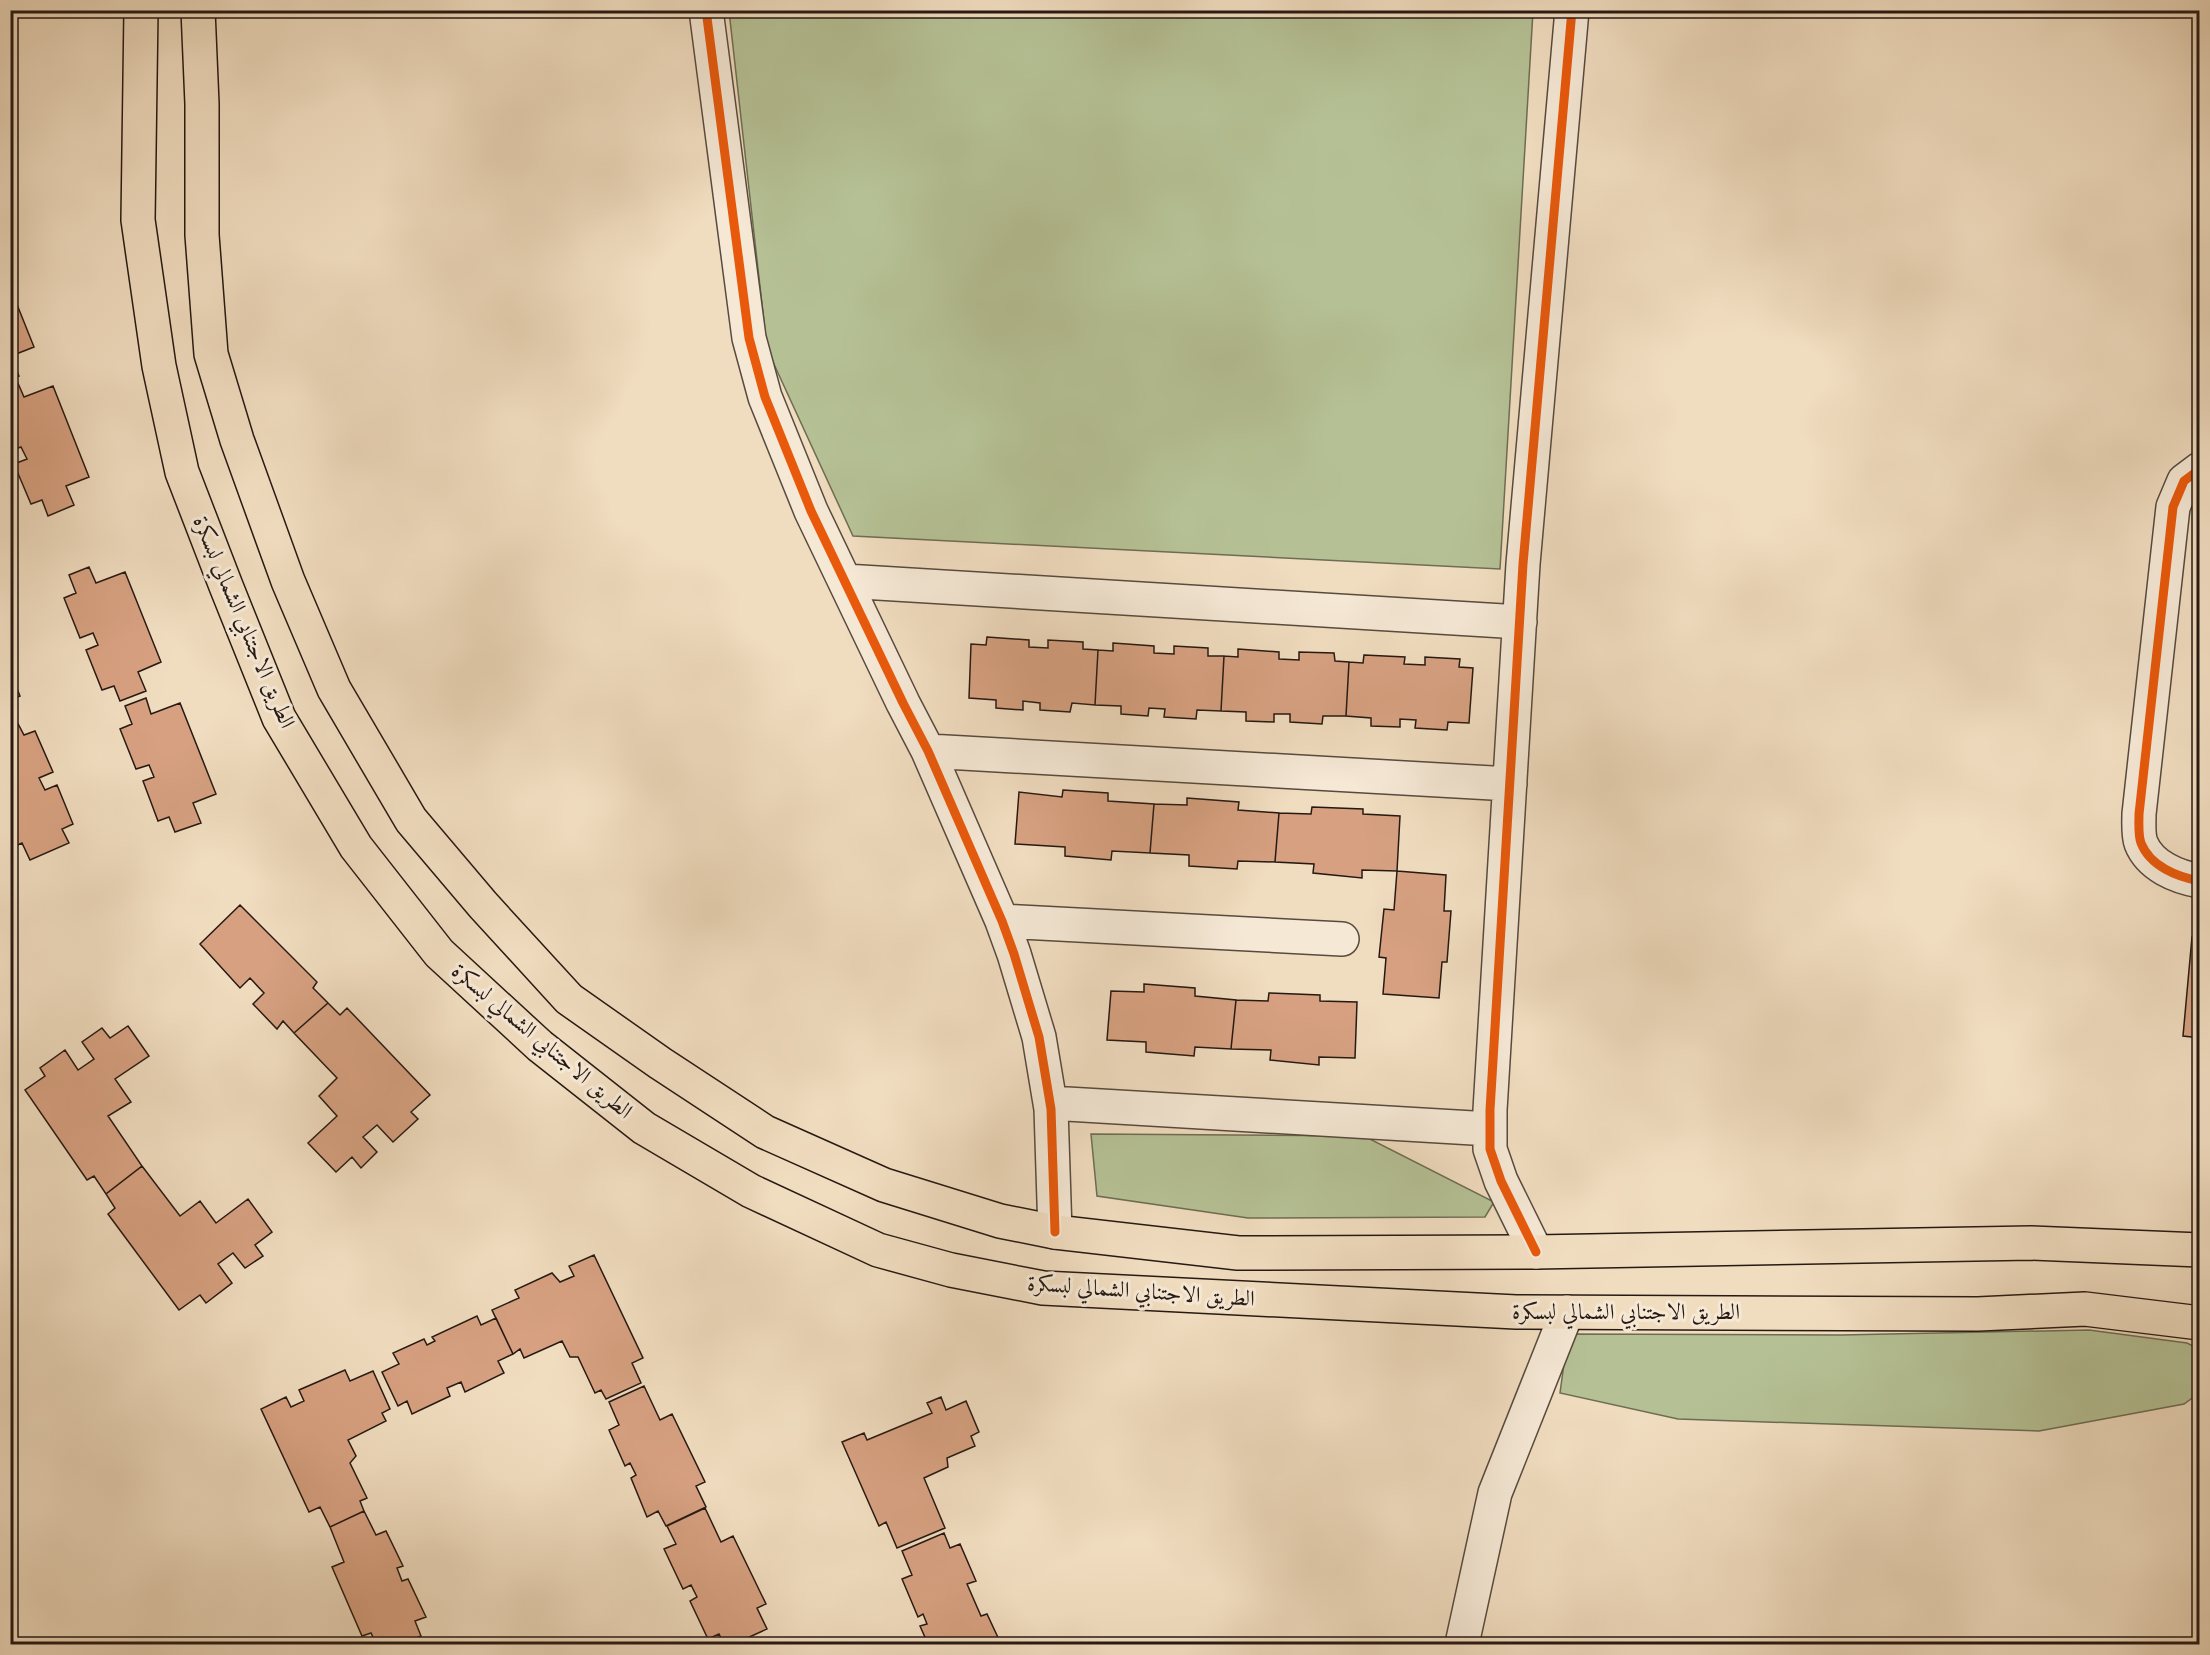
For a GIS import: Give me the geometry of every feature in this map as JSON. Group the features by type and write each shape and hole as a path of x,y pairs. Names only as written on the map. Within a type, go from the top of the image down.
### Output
{"highway":[{"name":"الطريق الاجتنابي الشمالي لبسكرة","path":"141,10 138,220 159,366 182,472 279,717 356,847 439,953 532,1038 644,1128 750,1191 878,1250 951,1270 1043,1288 1516,1312 1978,1314 2085,1309 2199,1323"},
{"name":"الطريق الاجتنابي الشمالي لبسكرة","path":"198,10 202,104 202,235 211,354 237,440 284,570 334,689 411,820 483,905 569,999 660,1063 765,1132 885,1185 1000,1221 1055,1232 1238,1253 1536,1252 2031,1243 2199,1250"}],"street":[{"path":"706,10 749,338 765,397 811,511 928,751 1002,921 1014,954 1039,1037 1050,1103 1055,1232"},
{"path":"1536,1252 1501,1181 1490,1149 1490,1129 1523,564 1572,10"},
{"path":"2199,469 2184,481 2173,507 2139,814 2141,843 2157,865 2185,879 2199,881"},
{"path":"845,581 1520,622"},
{"path":"928,751 1510,784"},
{"path":"1002,921 1342,939"},
{"path":"1050,1103 1490,1129"},
{"path":"1462,1644 1496,1493 1567,1312"}],"green space":[{"path":"729,11 1533,11 1500,569 853,536 767,349"},
{"path":"1091,1134 1364,1136 1494,1202 1485,1217 1248,1218 1097,1196"},
{"path":"2089,1330 2187,1343 2199,1349 2199,1393 2184,1404 2039,1431 1678,1419 1560,1393 1568,1334 1841,1335"}],"building":[{"path":"10,287 34,347 11,356 19,376 10,380"},
{"path":"17,381 24,397 53,386 89,477 66,486 74,505 48,516 42,500 31,504 14,464 27,459 21,447 10,451 10,384"},
{"path":"89,567 96,583 125,572 161,662 138,672 146,691 120,701 114,686 102,690 86,650 98,645 93,633 80,638 64,598 76,593 69,575"},
{"path":"987,637 1029,640 1029,647 1048,648 1048,640 1083,642 1083,649 1098,650 1095,705 1072,703 1070,712 1040,710 1040,703 1023,701 1023,710 996,708 996,700 969,698 971,644 986,645"},
{"path":"1113,643 1154,646 1154,653 1174,654 1174,646 1208,648 1208,656 1224,656 1221,711 1197,710 1196,719 1164,717 1165,709 1149,708 1148,716 1121,714 1121,706 1095,705 1098,650 1113,651"},
{"path":"1238,649 1279,652 1279,659 1299,660 1299,652 1334,653 1335,661 1349,662 1346,716 1323,716 1322,724 1290,722 1290,714 1274,714 1274,722 1246,721 1246,712 1221,711 1224,656 1238,657"},
{"path":"1364,655 1405,657 1404,664 1425,665 1425,657 1460,659 1459,667 1473,668 1469,723 1448,722 1447,730 1415,728 1416,720 1400,719 1400,727 1371,726 1371,718 1346,716 1349,662 1363,663"},
{"path":"10,671 20,696 10,700"},
{"path":"146,698 151,714 180,703 216,794 193,803 201,823 175,832 169,817 158,821 143,781 154,777 149,765 136,769 120,729 132,724 125,706"},
{"path":"15,718 24,735 35,731 53,772 39,778 45,790 57,785 73,824 62,829 69,843 30,860 22,843 13,847 10,840 10,720"},
{"path":"1063,790 1108,793 1108,801 1154,804 1150,853 1112,851 1111,860 1065,856 1065,847 1015,844 1019,792 1062,797"},
{"path":"1187,798 1239,802 1238,810 1279,813 1275,862 1238,861 1237,869 1189,866 1189,855 1150,853 1154,804 1187,805"},
{"path":"1312,807 1363,809 1363,814 1400,816 1397,871 1362,870 1362,878 1313,873 1314,864 1275,862 1279,813 1311,814"},
{"path":"1397,871 1446,875 1444,911 1451,911 1447,962 1442,962 1439,998 1383,994 1386,958 1379,957 1384,909 1394,910"},
{"path":"240,905 317,982 313,988 328,1003 294,1033 283,1021 277,1029 253,1004 264,993 250,978 240,988 200,944"},
{"path":"2192,937 2200,938 2200,1038 2183,1036"},
{"path":"1144,984 1195,988 1195,996 1236,1000 1231,1049 1195,1047 1194,1056 1146,1052 1146,1042 1107,1040 1111,991 1144,992"},
{"path":"1269,993 1320,995 1320,1001 1357,1002 1355,1058 1319,1057 1319,1065 1270,1060 1271,1050 1231,1049 1236,1000 1268,1001"},
{"path":"328,1003 340,1015 347,1008 430,1095 411,1112 418,1119 393,1142 377,1125 363,1137 377,1152 361,1168 352,1157 336,1172 308,1143 337,1116 319,1096 337,1078 294,1033"},
{"path":"128,1026 149,1056 115,1079 131,1102 108,1116 142,1166 106,1194 94,1176 87,1180 25,1090 45,1076 40,1068 65,1050 78,1070 94,1059 82,1042 102,1028 110,1038"},
{"path":"142,1166 180,1216 200,1201 216,1223 248,1199 272,1232 255,1245 263,1256 245,1268 233,1253 218,1264 232,1283 206,1303 200,1295 179,1310 108,1214 115,1208 106,1194"},
{"path":"594,1255 643,1358 632,1363 641,1383 606,1399 601,1390 595,1393 578,1357 570,1357 562,1341 524,1358 520,1349 513,1354 492,1310 519,1298 515,1290 552,1273 560,1282 574,1276 569,1266"},
{"path":"477,1316 481,1325 496,1318 513,1354 498,1361 504,1373 465,1392 461,1382 447,1388 450,1396 412,1414 407,1401 398,1406 382,1372 399,1364 393,1353 424,1339 427,1345 435,1341 432,1337"},
{"path":"345,1370 350,1381 373,1371 390,1409 382,1413 386,1421 348,1440 356,1456 350,1463 367,1498 360,1501 364,1511 330,1527 320,1507 309,1512 261,1409 286,1397 291,1407 304,1401 299,1390"},
{"path":"644,1386 660,1420 672,1414 705,1482 696,1486 706,1507 666,1526 658,1511 647,1517 631,1478 636,1475 630,1463 625,1466 609,1430 619,1425 609,1402"},
{"path":"941,1397 946,1410 966,1401 979,1432 971,1436 975,1446 947,1458 948,1467 924,1478 945,1528 897,1548 886,1522 879,1526 842,1442 864,1433 867,1440 932,1413 927,1403"},
{"path":"705,1508 721,1542 733,1536 766,1604 757,1608 767,1629 734,1644 724,1644 719,1634 708,1639 690,1601 697,1597 691,1585 683,1589 664,1549 676,1544 667,1526"},
{"path":"364,1511 376,1535 386,1531 403,1566 397,1568 402,1581 408,1579 426,1617 415,1621 421,1636 401,1644 376,1644 371,1633 362,1636 332,1567 344,1562 330,1527"},
{"path":"944,1533 950,1548 960,1544 976,1581 967,1584 981,1616 987,1614 1001,1644 928,1644 920,1626 927,1624 923,1614 918,1617 902,1579 912,1575 902,1551"}],"cycle path":[{"path":"706,10 749,338 765,397 811,511 928,751 1002,921 1014,954 1039,1037 1051,1109 1055,1232"},
{"path":"1536,1252 1501,1181 1490,1149 1490,1110 1523,564 1572,10"},
{"path":"2200,469 2184,481 2173,507 2139,814 2139,836 2145,851 2151,858 2165,869 2182,877 2200,881"}]}
